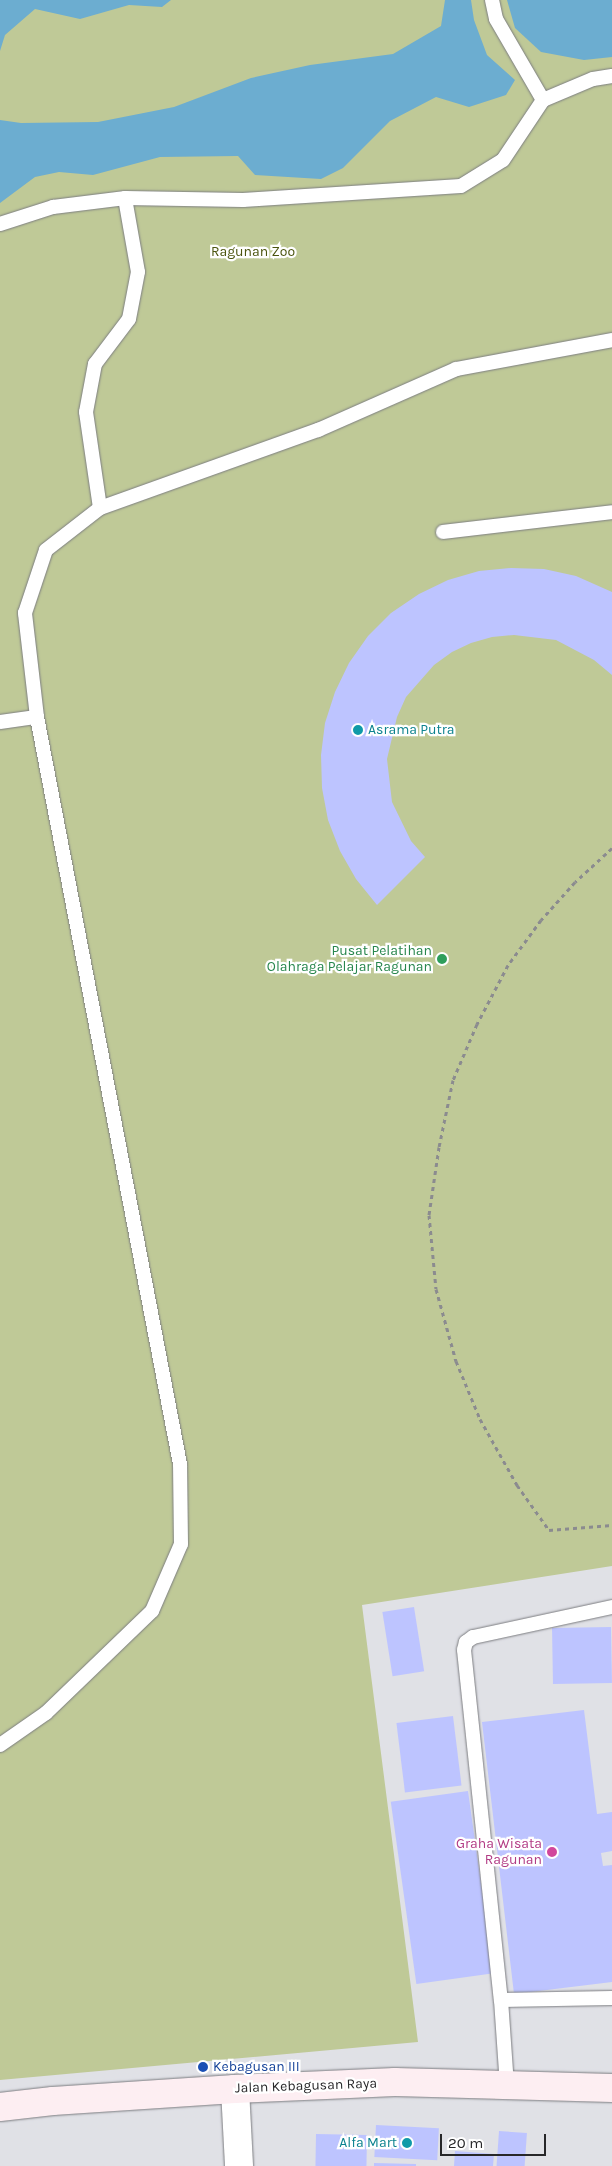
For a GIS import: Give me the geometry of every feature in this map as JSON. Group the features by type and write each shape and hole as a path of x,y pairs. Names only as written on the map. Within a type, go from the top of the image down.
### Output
{"main road":[{"name":"Jalan Kebagusan Raya","path":"0,2107 53,2101 235,2089 396,2082 612,2088"}],"street":[{"path":"235,2089 239,2166"}],"lane":[{"path":"492,0 496,19 543,100"},
{"path":"0,224 53,207 126,198 243,200 461,186 503,160 543,100 593,79 612,76"},
{"path":"100,508 86,412 95,364 128,319 138,272 126,198"},
{"path":"0,1745 46,1713 152,1611 181,1544 180,1464 38,717 25,613 46,550 100,508 318,430 456,369 612,340"},
{"path":"443,532 612,512"},
{"path":"0,722 38,717"},
{"path":"507,2085 464,1650 466,1642 473,1637 612,1607"},
{"path":"500,2000 612,1998"}],"path":[{"path":"612,848 576,882 542,920 508,965 477,1024 453,1080 439,1147 429,1215 436,1289 456,1361 480,1419 517,1486 549,1530 612,1525"}],"green space":[{"name":"Ragunan Zoo","path":"0,0 612,0 612,1566 362,1605 418,2042 0,2080"}],"water":[{"path":"0,0 171,0 162,7 129,5 80,19 35,9 5,35 0,51"},
{"path":"445,0 471,0 474,20 487,55 515,80 506,95 469,107 436,97 390,121 343,168 321,179 255,175 238,156 160,157 93,175 59,172 35,177 0,203 0,120 21,123 98,122 174,107 251,78 310,65 393,54 441,26"},
{"path":"507,0 612,0 612,57 584,60 541,52 515,28"}],"building":[{"name":"Asrama Putra","path":"511,568 544,569 576,576 612,592 612,675 594,660 556,640 514,635 492,637 471,643 452,652 434,665 406,697 397,717 387,759 392,802 411,841 425,857 377,905 356,879 340,851 328,820 322,788 321,755 325,723 335,692 349,663 368,636 391,613 419,594 448,580 479,571"},
{"path":"414,1607 424,1671 393,1676 382,1612"},
{"path":"611,1627 612,1683 553,1684 552,1628"},
{"name":"Graha Wisata Ragunan","path":"584,1710 597,1814 612,1812 612,1851 601,1853 603,1866 612,1865 612,1982 514,1994 482,1722"},
{"path":"453,1716 462,1785 405,1792 396,1723"},
{"path":"468,1791 494,1973 416,1984 391,1802"},
{"name":"Alfa Mart","path":"376,2125 439,2128 437,2160 374,2157"},
{"path":"499,2131 527,2133 525,2166 497,2166"},
{"path":"316,2134 367,2135 366,2166 315,2166"},
{"path":"455,2151 494,2154 493,2166 454,2166"},
{"path":"374,2163 416,2164 416,2166 374,2166"}],"place":[{"name":"Asrama Putra","path":"358,730"},
{"name":"Pusat Pelatihan Olahraga Pelajar Ragunan","path":"442,959"},
{"name":"Graha Wisata Ragunan","path":"552,1852"},
{"name":"Kebagusan III","path":"203,2067"},
{"name":"Alfa Mart","path":"407,2143"}]}
